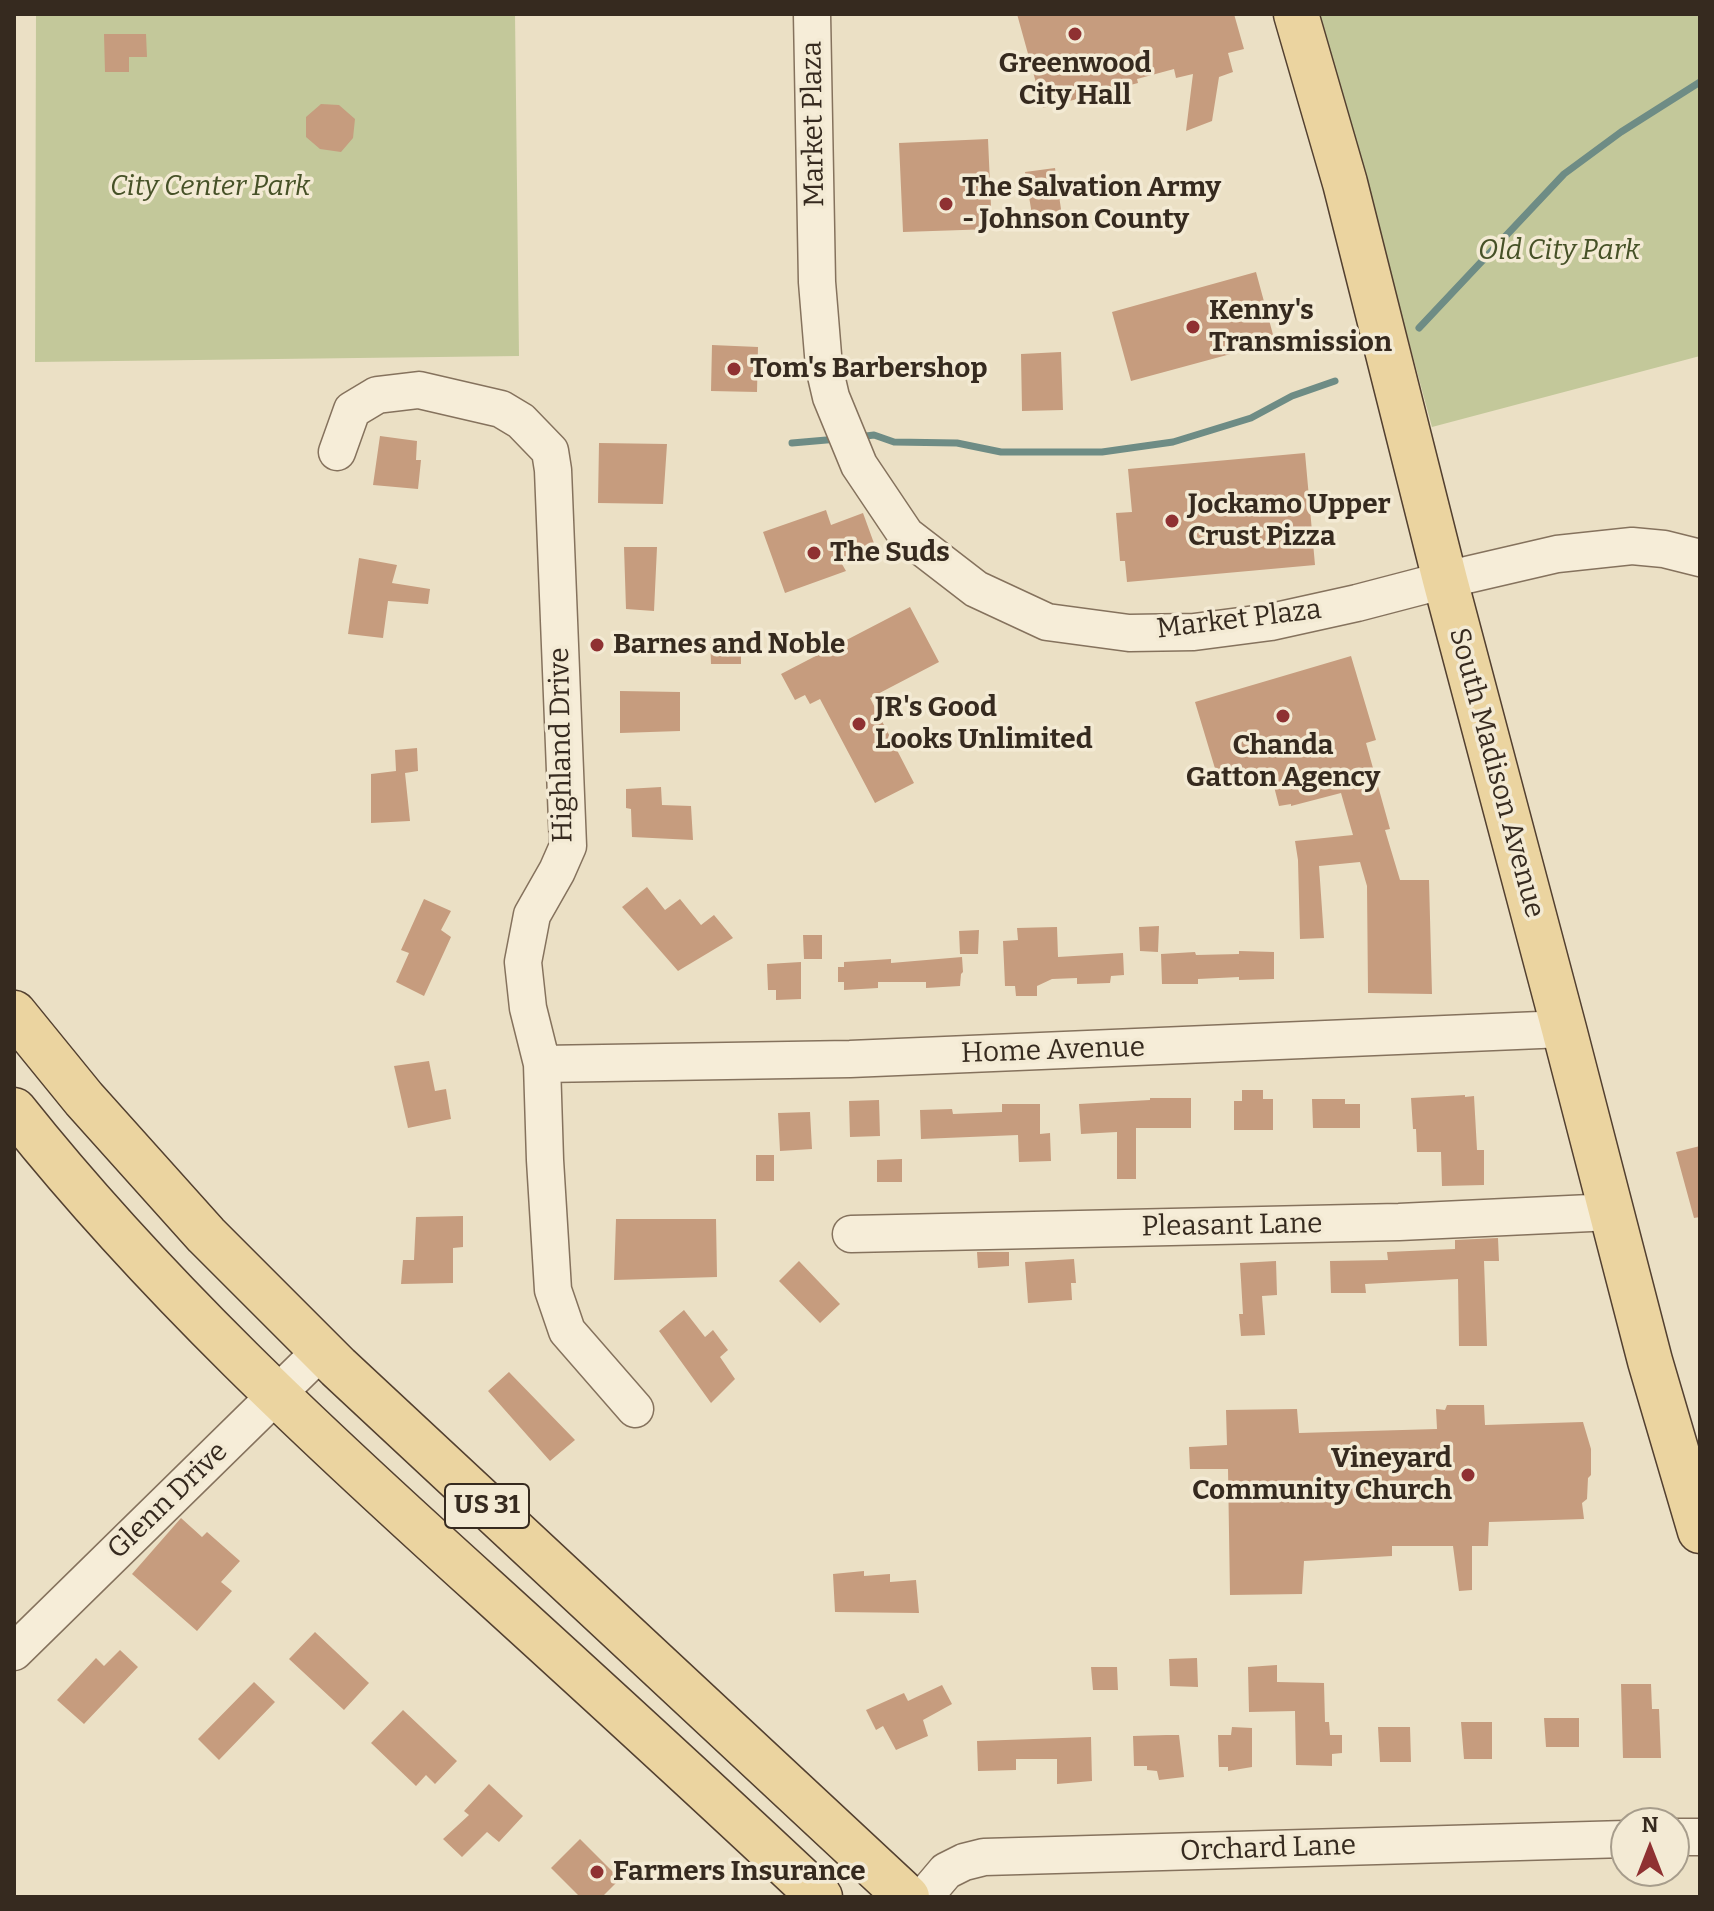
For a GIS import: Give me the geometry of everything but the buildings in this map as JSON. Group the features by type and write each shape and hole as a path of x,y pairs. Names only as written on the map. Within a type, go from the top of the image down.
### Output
{"main road":[{"name":"South Madison Avenue","path":"1296,14 1345,183 1445,580 1653,1371 1700,1531"},
{"name":"US 31","path":"14,1013 84,1099 206,1235 322,1350 907,1897"},
{"name":"US 31","path":"25,1124 122,1237 277,1394 417,1527 820,1897"}],"street":[{"name":"Market Plaza","path":"812,14 817,282 824,367 831,397 859,465 906,535 976,589 1047,622 1129,633 1194,632 1271,622 1557,554 1632,546 1664,549 1700,558"},
{"name":"Highland Drive","path":"337,452 352,410 377,395 419,390 501,409 521,421 550,451 568,846 532,915 523,962 528,1008 542,1064 553,1290 567,1331 635,1409"},
{"name":"Home Avenue","path":"542,1064 850,1059 1564,1029"},
{"name":"Pleasant Lane","path":"851,1234 1399,1222 1612,1212"},
{"name":"Glenn Drive","path":"14,1652 322,1350"},
{"name":"Orchard Lane","path":"924,1897 946,1871 984,1857 1610,1839"}],"green space":[{"name":"City Center Park","path":"36,14 515,14 519,356 35,362"},
{"name":"Old City Park","path":"1315,14 1700,14 1700,356 1432,427"}],"waterway":[{"path":"1419,328 1564,174 1621,132 1700,82"},
{"path":"858,437 874,435 894,442 957,443 1001,452 1102,452 1173,442 1251,418 1292,396 1335,381"},
{"path":"792,443 838,439"}],"place":[{"name":"Greenwood City Hall","path":"1075,34"},
{"name":"The Salvation Army - Johnson County","path":"946,204"},
{"name":"Kenny's Transmission","path":"1193,327"},
{"name":"Tom's Barbershop","path":"734,369"},
{"name":"Jockamo Upper Crust Pizza","path":"1172,521"},
{"name":"The Suds","path":"814,553"},
{"name":"Barnes and Noble","path":"597,645"},
{"name":"Chanda Gatton Agency","path":"1283,716"},
{"name":"JR's Good Looks Unlimited","path":"859,724"},
{"name":"Vineyard Community Church","path":"1468,1475"},
{"name":"Farmers Insurance","path":"597,1872"}]}
